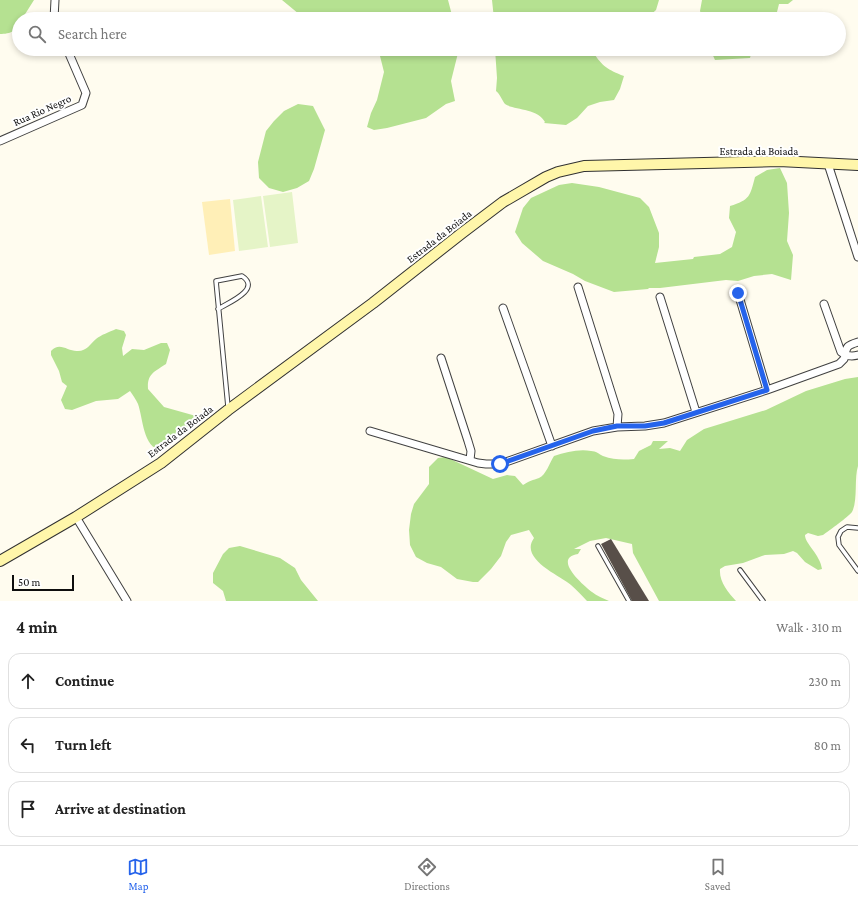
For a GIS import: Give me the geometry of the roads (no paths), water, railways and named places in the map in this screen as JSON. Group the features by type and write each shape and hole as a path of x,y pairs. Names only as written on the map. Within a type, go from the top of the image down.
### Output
{"main road":[{"name":"Estrada da Boiada","path":"0,561 76,517 160,463 228,410 373,303 503,202 546,177 558,172 584,166 779,161 858,165"}],"street":[{"path":"54,12 55,0"},
{"name":"Rua Rio Negro","path":"0,141 82,105 86,93 70,56"},
{"path":"828,164 858,257"},
{"path":"578,287 618,414 617,426"},
{"path":"738,293 767,390"},
{"path":"660,297 696,412"},
{"path":"824,304 839,348 845,355 858,355"},
{"path":"503,308 552,446"},
{"path":"370,431 470,460 486,464 500,464 593,431 617,426 636,427 655,425 767,390 839,364 844,359 846,349 850,345 858,342"},
{"path":"441,358 471,451 470,460"},
{"path":"76,517 127,601"}],"lane":[{"path":"218,309 246,292 248,282 245,278 242,276 216,281 218,309 228,410"},
{"path":"858,528 847,527 841,531 838,537 839,545 858,571"},
{"path":"598,546 628,601"},
{"path":"740,570 764,601"}]}
